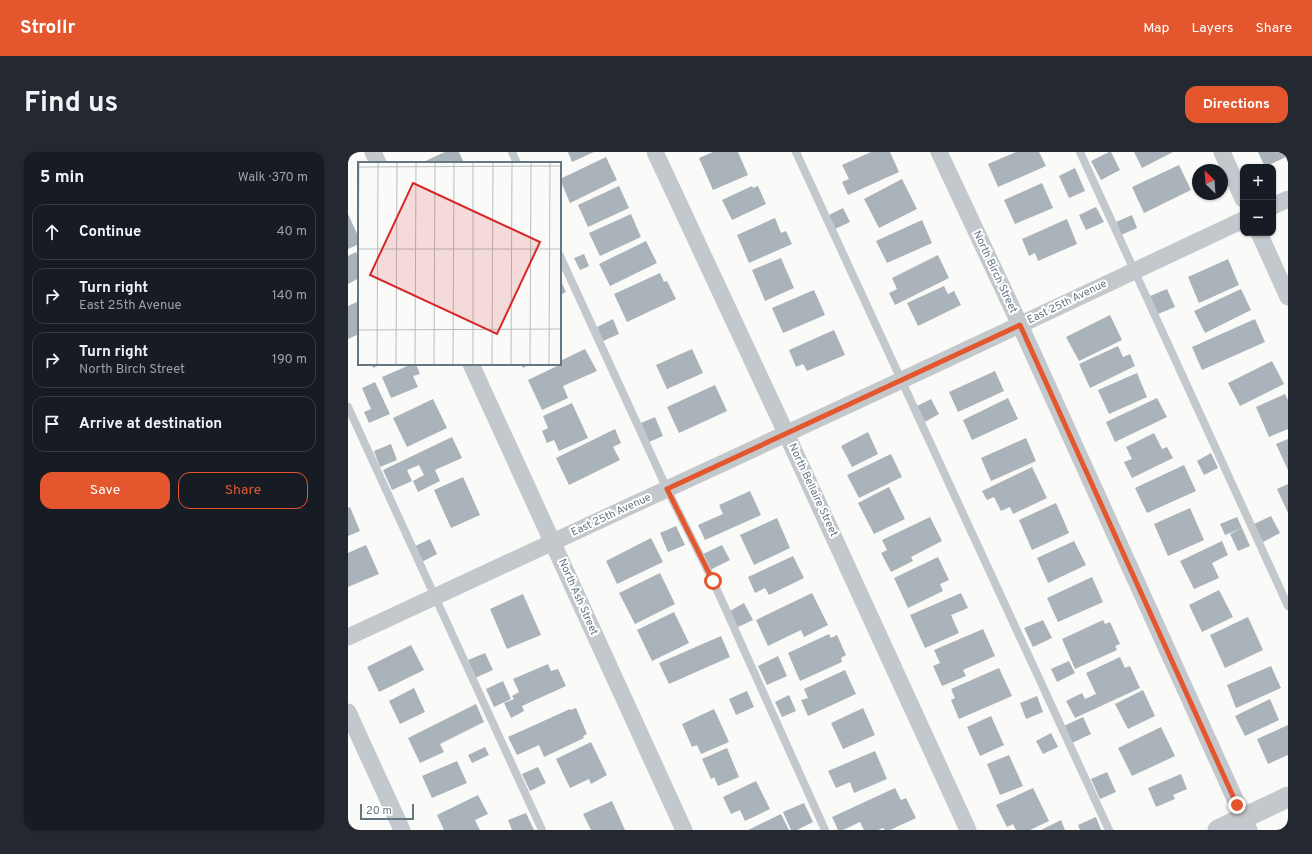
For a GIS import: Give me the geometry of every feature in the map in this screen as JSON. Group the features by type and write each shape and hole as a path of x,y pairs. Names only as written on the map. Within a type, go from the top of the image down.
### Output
{"street":[{"path":"373,152 378,162"},
{"name":"North Bellaire Street","path":"655,152 968,830"},
{"name":"North Birch Street","path":"939,152 1020,325 1246,824"},
{"path":"1222,152 1240,191"},
{"path":"1276,205 1288,199"},
{"name":"East 25th Avenue","path":"348,637 1240,221"},
{"path":"1260,236 1288,297"},
{"name":"North Ash Street","path":"471,365 684,830"},
{"path":"348,712 402,830"},
{"path":"1218,830 1246,824 1288,797"}],"lane":[{"path":"512,152 517,162"},
{"path":"796,152 1109,830"},
{"path":"1080,152 1288,606"},
{"path":"561,258 667,489 713,581 825,830"},
{"path":"348,407 542,830"}],"building":[{"path":"445,152 459,152 464,162 423,162"},
{"path":"568,152 594,152 572,162"},
{"path":"713,152 738,152 748,175 713,190 699,158"},
{"path":"871,152 890,152 899,172 848,195 842,182 849,179 842,165"},
{"path":"1016,152 1039,152 1046,166 998,187 988,164"},
{"path":"1111,152 1120,170 1101,180 1091,161"},
{"path":"1134,152 1173,152 1142,168"},
{"path":"1258,152 1288,152 1288,156 1271,164 1264,164"},
{"path":"606,157 617,180 570,203 561,179"},
{"path":"1179,165 1191,190 1144,213 1132,187"},
{"path":"1075,168 1085,191 1069,198 1059,176"},
{"path":"902,179 917,209 879,228 864,199"},
{"path":"1042,183 1053,208 1015,224 1004,200"},
{"path":"619,186 629,208 588,227 578,205"},
{"path":"752,186 753,188 758,186 766,204 732,220 722,200"},
{"path":"1096,207 1104,222 1086,230 1079,215"},
{"path":"843,208 850,222 835,229 829,215"},
{"path":"348,214 358,236 358,244 348,249"},
{"path":"631,214 641,237 600,256 589,233"},
{"path":"1132,215 1137,228 1121,235 1116,222"},
{"path":"775,218 781,233 786,231 792,244 749,263 737,235"},
{"path":"1067,219 1077,244 1038,261 1035,253 1029,256 1022,239"},
{"path":"922,220 932,243 887,263 876,241"},
{"path":"646,241 657,263 610,286 599,264"},
{"path":"356,252 358,257 358,279 348,284 348,256"},
{"path":"584,254 589,266 580,270 574,258"},
{"path":"938,255 949,278 895,305 889,293 897,289 892,278"},
{"path":"781,258 794,288 765,301 752,270"},
{"path":"1228,259 1239,285 1199,303 1188,277"},
{"path":"660,273 664,282 667,281 676,299 627,322 614,294"},
{"path":"561,281 566,292 561,294"},
{"path":"944,286 948,294 954,291 961,305 918,326 907,303"},
{"path":"1167,289 1175,307 1158,314 1150,296"},
{"path":"1241,289 1251,310 1205,333 1194,311"},
{"path":"814,290 825,315 783,333 772,308"},
{"path":"358,301 358,334 348,339 348,306"},
{"path":"1110,315 1122,340 1079,361 1066,337"},
{"path":"613,319 619,334 603,341 597,327"},
{"path":"1255,319 1265,342 1202,370 1192,347"},
{"path":"834,330 845,355 807,371 803,364 796,367 789,350"},
{"path":"1118,346 1123,357 1130,354 1135,366 1090,388 1079,364"},
{"path":"585,349 597,371 563,386 568,398 542,410 528,380 556,365 561,365 561,361"},
{"path":"692,349 703,373 667,389 656,365"},
{"path":"1272,361 1284,384 1240,406 1228,383"},
{"path":"372,365 380,365 373,368"},
{"path":"410,365 416,365 420,374 413,376 418,387 391,398 382,377"},
{"path":"522,365 528,365 523,368"},
{"path":"995,371 1004,391 958,412 949,392"},
{"path":"1137,373 1147,397 1109,414 1098,390"},
{"path":"375,382 390,414 369,423 364,412 371,409 362,388"},
{"path":"715,385 727,411 679,433 667,407"},
{"path":"1285,394 1288,400 1288,429 1269,437 1256,407"},
{"path":"1008,398 1018,419 972,440 963,420"},
{"path":"1157,398 1167,417 1115,442 1106,422"},
{"path":"433,399 447,428 407,447 393,418"},
{"path":"931,399 939,414 925,422 917,406"},
{"path":"572,403 588,438 559,451 554,440 547,443 542,431 548,428 543,416"},
{"path":"655,417 663,436 649,442 641,423"},
{"path":"615,429 621,443 613,447 620,460 569,485 556,458"},
{"path":"868,432 878,454 852,467 841,446"},
{"path":"1154,433 1162,449 1167,447 1173,458 1132,478 1124,462 1132,459 1126,447"},
{"path":"452,437 462,458 435,470 440,481 418,492 413,481 424,475 419,465 407,470 412,481 392,490 383,470"},
{"path":"1026,438 1036,461 991,481 981,458"},
{"path":"1288,439 1288,470 1276,444"},
{"path":"391,444 397,460 380,467 374,451"},
{"path":"1211,453 1218,468 1204,475 1197,461"},
{"path":"891,454 902,477 859,498 847,475"},
{"path":"1184,465 1196,491 1147,513 1135,488"},
{"path":"1032,467 1047,498 1013,514 1010,507 1001,511 994,497 987,500 982,491"},
{"path":"463,477 480,515 451,528 434,490"},
{"path":"1288,484 1288,513 1277,489"},
{"path":"889,487 905,519 874,534 858,503"},
{"path":"750,491 761,515 705,540 698,525 723,514 719,505"},
{"path":"1056,503 1069,533 1032,550 1019,520"},
{"path":"350,507 360,531 348,536 348,508"},
{"path":"1190,508 1204,540 1168,556 1154,524"},
{"path":"1271,516 1280,533 1263,542 1254,524"},
{"path":"930,517 942,541 911,557 913,561 891,572 881,553 887,550 882,540"},
{"path":"1237,517 1242,528 1225,535 1220,524"},
{"path":"777,518 790,548 754,565 740,535"},
{"path":"676,526 685,545 668,552 660,533"},
{"path":"1242,528 1250,546 1238,551 1230,534"},
{"path":"651,538 663,562 617,584 606,561"},
{"path":"430,539 437,554 420,563 413,547"},
{"path":"1074,541 1086,565 1048,583 1037,558"},
{"path":"1222,541 1228,555 1212,563 1219,578 1194,589 1180,561"},
{"path":"366,545 379,574 348,587 348,553"},
{"path":"722,545 730,560 710,570 703,554"},
{"path":"793,556 804,578 769,595 765,588 755,593 748,577"},
{"path":"938,557 949,580 940,584 943,591 908,608 894,578"},
{"path":"660,573 675,604 635,624 619,593"},
{"path":"1092,577 1103,602 1058,622 1047,598"},
{"path":"1219,590 1233,617 1202,632 1189,605"},
{"path":"812,593 828,625 804,637 801,630 768,646 756,620"},
{"path":"961,593 968,608 951,615 959,633 925,648 910,615"},
{"path":"523,594 541,635 507,649 490,609"},
{"path":"744,603 753,620 736,628 728,612"},
{"path":"674,612 689,643 652,661 637,630"},
{"path":"1248,617 1263,650 1225,668 1210,635"},
{"path":"1043,620 1052,638 1033,647 1024,628"},
{"path":"1103,620 1105,624 1110,622 1120,644 1115,646 1117,650 1075,669 1062,639"},
{"path":"983,629 995,656 963,670 966,676 942,686 933,666 940,663 934,650"},
{"path":"829,634 831,638 837,635 846,655 841,658 842,662 800,681 788,653"},
{"path":"721,636 730,657 669,684 659,663"},
{"path":"411,645 424,670 379,692 367,667"},
{"path":"485,653 493,670 475,678 468,660"},
{"path":"778,656 787,676 767,685 758,666"},
{"path":"1120,657 1125,668 1130,666 1140,688 1075,718 1066,701 1082,693 1085,699 1096,694 1086,673"},
{"path":"1069,661 1075,673 1057,682 1051,669"},
{"path":"548,664 551,671 558,669 566,686 522,706 524,711 511,718 504,703 514,699 512,696 519,692 513,679"},
{"path":"1271,666 1281,688 1236,708 1227,685"},
{"path":"999,668 1012,696 959,719 951,700 955,698 951,689"},
{"path":"845,670 856,694 808,716 801,700 808,698 804,689"},
{"path":"503,681 511,699 494,707 486,689"},
{"path":"414,688 425,712 400,724 389,701"},
{"path":"1143,690 1155,716 1128,729 1115,704"},
{"path":"747,691 754,707 736,715 729,699"},
{"path":"789,695 796,711 782,717 775,702"},
{"path":"1037,696 1043,712 1026,719 1020,703"},
{"path":"1270,699 1279,720 1245,736 1235,716"},
{"path":"476,704 484,722 440,744 444,752 420,763 408,738"},
{"path":"576,708 587,734 583,736 584,738 544,757 539,745 517,755 508,737 570,709"},
{"path":"863,708 875,735 843,749 831,723"},
{"path":"714,709 729,742 701,754 697,745 692,747 682,724"},
{"path":"991,716 1004,745 980,756 967,727"},
{"path":"1083,717 1091,734 1072,743 1064,726"},
{"path":"1288,725 1288,755 1268,764 1257,739"},
{"path":"1161,727 1175,756 1132,776 1118,748"},
{"path":"1051,733 1058,747 1043,754 1036,741"},
{"path":"591,742 607,775 591,784 589,779 570,788 556,759"},
{"path":"485,747 489,755 472,763 468,755"},
{"path":"727,748 739,777 718,786 714,777 711,779 702,759"},
{"path":"875,751 887,779 854,793 850,782 836,788 828,771"},
{"path":"1009,755 1023,786 1000,795 987,764"},
{"path":"457,761 467,783 432,798 422,776"},
{"path":"538,767 546,783 530,791 522,774"},
{"path":"1107,772 1116,792 1100,799 1091,779"},
{"path":"1181,774 1187,789 1173,795 1175,799 1156,807 1148,788"},
{"path":"756,781 770,809 745,821 740,810 731,814 723,797"},
{"path":"895,788 901,800 906,798 916,818 890,830 885,830 883,828 878,830 864,830 860,822 843,830 838,830 832,817"},
{"path":"1033,788 1049,821 1030,830 1016,830 1013,824 1007,827 996,805"},
{"path":"478,795 488,814 475,820 480,830 444,830 437,815"},
{"path":"612,801 625,830 591,830 583,814"},
{"path":"804,803 813,822 797,830 791,830 783,812"},
{"path":"526,813 534,830 512,830 508,820"},
{"path":"781,814 789,830 748,830"},
{"path":"1096,817 1101,830 1080,830 1078,825"},
{"path":"1061,820 1065,830 1041,830"}],"route":[{"path":"713,581 667,489 1020,325 1237,805"}]}
